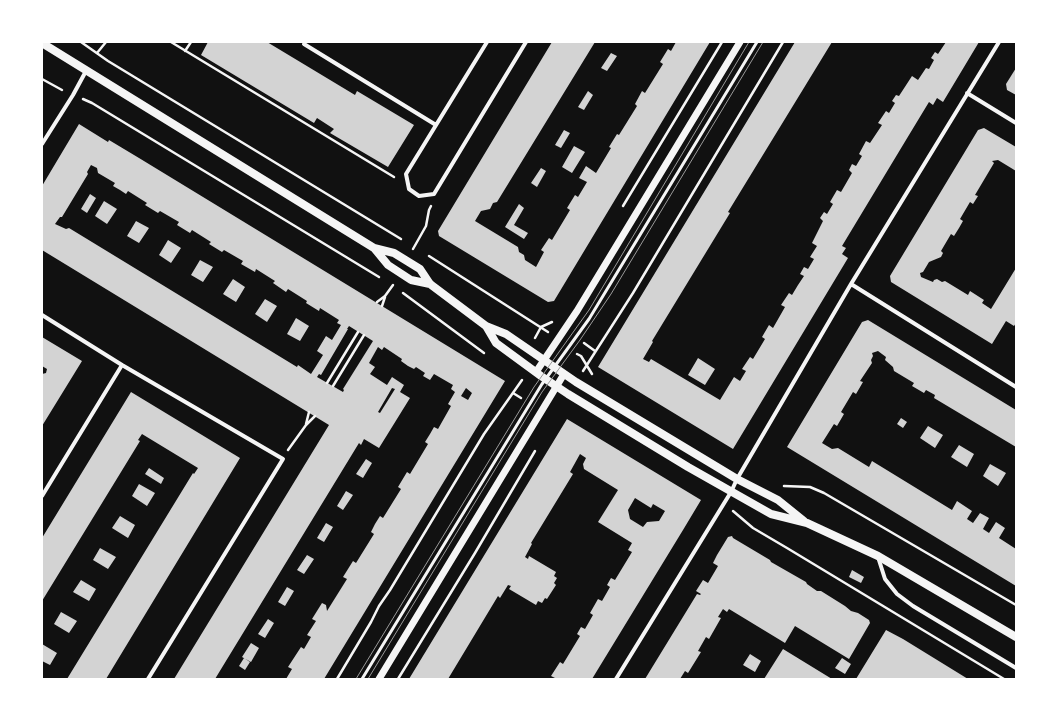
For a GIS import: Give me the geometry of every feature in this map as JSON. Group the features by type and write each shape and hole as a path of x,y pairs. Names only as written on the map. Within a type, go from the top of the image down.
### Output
{"main road":[{"path":"43,43 374,248 394,253 420,269 430,284 486,326 506,334 576,382 737,479 778,500 807,523"},
{"path":"374,248 388,265 411,280 430,284"},
{"path":"486,326 496,343 545,379 730,492 771,514 807,523 878,556 1016,637"}],"street":[{"path":"487,42 406,174 409,189 419,196 434,194 526,42"},
{"path":"536,372 577,311 740,42"},
{"path":"616,679 723,504 852,284 999,42"},
{"path":"304,44 436,126"},
{"path":"42,144 73,95 86,70"},
{"path":"967,93 1016,123"},
{"path":"852,284 1016,387"},
{"path":"42,315 122,365 283,459 148,679"},
{"path":"42,496 122,365"},
{"path":"379,679 564,374"},
{"path":"878,556 885,578 898,594 913,606 1016,668"}],"lane":[{"path":"362,679 538,390 588,319 757,42"}],"path":[{"path":"97,53 106,42"},
{"path":"171,42 408,186"},
{"path":"186,51 191,42"},
{"path":"619,212 722,42"},
{"path":"576,382 633,292 783,42"},
{"path":"42,78 98,107 379,277"},
{"path":"414,247 426,226 434,194"},
{"path":"386,282 487,355"},
{"path":"377,302 385,296 392,286"},
{"path":"382,306 385,296"},
{"path":"529,349 541,327 555,321"},
{"path":"327,383 358,332"},
{"path":"333,386 364,335"},
{"path":"521,361 512,373 538,390"},
{"path":"337,679 372,622 379,606 484,434 522,380"},
{"path":"306,425 309,412"},
{"path":"283,459 306,425 315,416"},
{"path":"398,679 475,553 536,449"},
{"path":"778,483 785,486 810,487 824,493 1016,605"},
{"path":"723,504 762,534 1004,679"}],"building":[{"path":"208,42 267,42 355,95 357,91 414,125 388,167 330,133 334,129 317,118 314,123 201,55"},
{"path":"552,42 595,42 497,202 493,203 490,209 481,211 475,221 518,247 519,252 524,255 525,260 536,267 544,252 541,250 549,238 552,240 570,210 567,208 575,195 578,197 587,182 579,178 586,166 596,173 611,148 609,147 617,134 619,135 637,106 635,104 642,91 645,93 663,64 660,62 668,49 671,51 676,42 710,42 554,301 548,302 439,236 438,231"},
{"path":"795,42 832,42 728,212 730,213 652,341 653,342 643,359 649,362 651,359 720,400 734,377 740,381 746,371 742,369 750,357 753,359 765,339 762,337 769,325 773,328 785,307 781,305 789,293 792,295 804,276 800,274 804,267 808,269 814,259 810,257 817,246 812,243 823,221 820,218 824,212 827,214 833,204 830,202 837,190 841,192 852,173 849,170 852,164 856,166 862,156 859,154 866,141 870,143 882,125 878,123 886,111 889,113 895,103 892,101 896,95 899,96 912,76 918,80 926,68 929,69 934,60 931,58 935,52 938,54 946,42 979,42 943,102 937,98 933,105 929,102 909,135 842,246 846,248 842,254 848,258 733,449 598,367"},
{"path":"611,53 617,56 607,71 601,68"},
{"path":"1016,68 1016,95 1007,90 1006,84"},
{"path":"588,91 593,95 584,110 578,107"},
{"path":"79,124 108,142 109,140 139,158 505,381 324,679 286,679 292,669 288,667 301,647 304,649 311,637 307,635 316,621 312,619 322,603 326,605 327,611 347,579 343,577 353,561 356,563 374,534 371,532 375,524 380,516 383,518 401,489 398,487 407,472 410,474 428,444 425,442 434,427 438,429 451,406 448,404 455,392 451,389 453,385 434,374 430,380 423,376 425,373 416,367 414,369 408,366 401,361 402,359 384,347 382,350 378,347 369,363 375,367 370,374 387,385 392,377 404,385 400,392 410,398 379,448 364,439 361,445 359,443 215,679 174,679 329,425 42,250 42,186","holes":["91,165 97,168 98,173 115,183 113,186 126,194 128,191 147,203 145,205 158,213 160,211 179,222 177,225 190,233 192,230 211,242 209,244 222,252 224,250 243,261 241,264 255,272 256,269 275,281 273,283 286,292 288,289 307,301 306,303 319,311 320,308 339,320 337,323 341,325 332,340 326,336 317,351 323,355 311,374 298,365 297,367 69,228 66,229 55,224 60,217 62,217 88,174 87,172","349,326 373,341 343,389 343,392 317,377 319,374 321,375","392,388 395,389 380,413 378,412","466,388 472,393 468,400 461,396"]},
{"path":"984,128 1016,147 1016,171 998,160 992,161 994,163 975,195 978,196 973,204 970,202 960,219 963,221 959,228 954,236 951,234 941,251 943,253 941,257 929,262 923,272 920,273 921,277 933,282 937,279 942,282 945,281 968,295 970,291 984,300 982,303 991,309 1016,268 1016,323 1014,326 1006,321 992,344 891,282 890,276 978,130"},
{"path":"564,130 570,133 561,148 555,145"},
{"path":"574,146 585,152 572,173 562,167"},
{"path":"541,168 546,171 537,187 531,183"},
{"path":"90,194 96,198 87,213 81,209"},
{"path":"104,201 117,209 107,224 95,216"},
{"path":"519,204 524,208 514,225 528,233 524,239 505,227"},
{"path":"136,221 149,228 139,243 127,236"},
{"path":"168,240 181,248 171,263 159,255"},
{"path":"200,260 213,267 203,282 191,275"},
{"path":"233,279 245,287 236,302 223,294"},
{"path":"265,299 277,306 267,322 255,314"},
{"path":"296,318 309,326 300,341 287,334"},
{"path":"868,320 1016,410 1016,447 934,398 935,395 926,390 924,393 912,386 914,383 894,371 893,367 885,360 886,357 878,351 872,353 872,363 860,381 863,382 856,394 853,392 841,412 844,414 837,426 834,424 822,443 832,449 838,448 869,467 872,461 952,510 957,501 972,511 967,519 973,523 980,513 989,518 983,529 989,533 996,522 1005,528 999,538 1016,549 1016,586 787,447 862,322"},
{"path":"42,337 82,361 42,426 42,374 46,373 47,369 42,366"},
{"path":"698,358 715,369 705,385 688,375"},
{"path":"131,392 240,458 106,679 67,679 193,473 194,474 198,468 142,434 138,440 140,441 42,601 42,538"},
{"path":"901,418 907,422 903,428 897,424"},
{"path":"567,419 701,500 592,679 554,679 555,678 551,676 560,662 563,664 580,636 577,634 581,627 585,629 593,615 590,613 598,599 602,601 610,587 607,585 611,578 615,580 632,552 628,550 632,543 598,522 618,490 584,469 583,464 586,458 580,454 570,472 573,474 531,543 532,544 525,557 528,559 529,556 556,572 554,576 557,578 554,583 556,585 547,599 545,598 542,603 538,601 536,605 509,589 511,586 508,585 500,598 498,596 448,679 409,679","holes":["635,498 651,508 653,504 665,511 659,521 647,522 643,527 630,519 628,510"]},
{"path":"928,426 943,435 935,448 920,438"},
{"path":"959,445 974,454 967,467 951,457"},
{"path":"366,459 372,463 363,478 356,474"},
{"path":"990,464 1006,473 998,486 983,476"},
{"path":"149,468 164,478 161,484 145,474"},
{"path":"139,484 155,493 147,506 132,496"},
{"path":"346,491 353,495 343,510 337,506"},
{"path":"120,516 135,525 128,538 112,528"},
{"path":"326,523 333,527 324,542 317,538"},
{"path":"732,536 771,562 806,582 817,591 821,591 851,611 858,613 869,620 870,623 849,659 795,626 785,643 729,609 727,612 723,609 718,617 721,618 709,639 706,637 698,651 701,652 688,673 685,671 680,679 645,679 697,594 701,594 696,591 703,580 708,583 718,566 713,563 717,555 728,537"},
{"path":"100,548 116,557 108,569 93,560"},
{"path":"307,555 314,559 304,574 297,570"},
{"path":"852,570 864,577 861,583 849,577"},
{"path":"81,580 96,589 89,601 73,592"},
{"path":"287,587 294,591 285,606 278,602"},
{"path":"61,612 77,621 69,633 54,624"},
{"path":"268,619 274,623 265,638 258,634"},
{"path":"886,630 903,639 968,679 856,679"},
{"path":"251,643 259,648 251,662 242,657"},
{"path":"42,644 57,653 50,665 42,661"},
{"path":"783,649 832,679 764,679"},
{"path":"750,654 761,661 755,672 743,665"},
{"path":"244,658 250,662 245,670 239,666"},
{"path":"842,658 851,664 845,674 835,668"}],"tram line":[{"path":"356,679 534,387 589,310 749,42"},
{"path":"368,679 542,392 611,294 763,42"}]}
